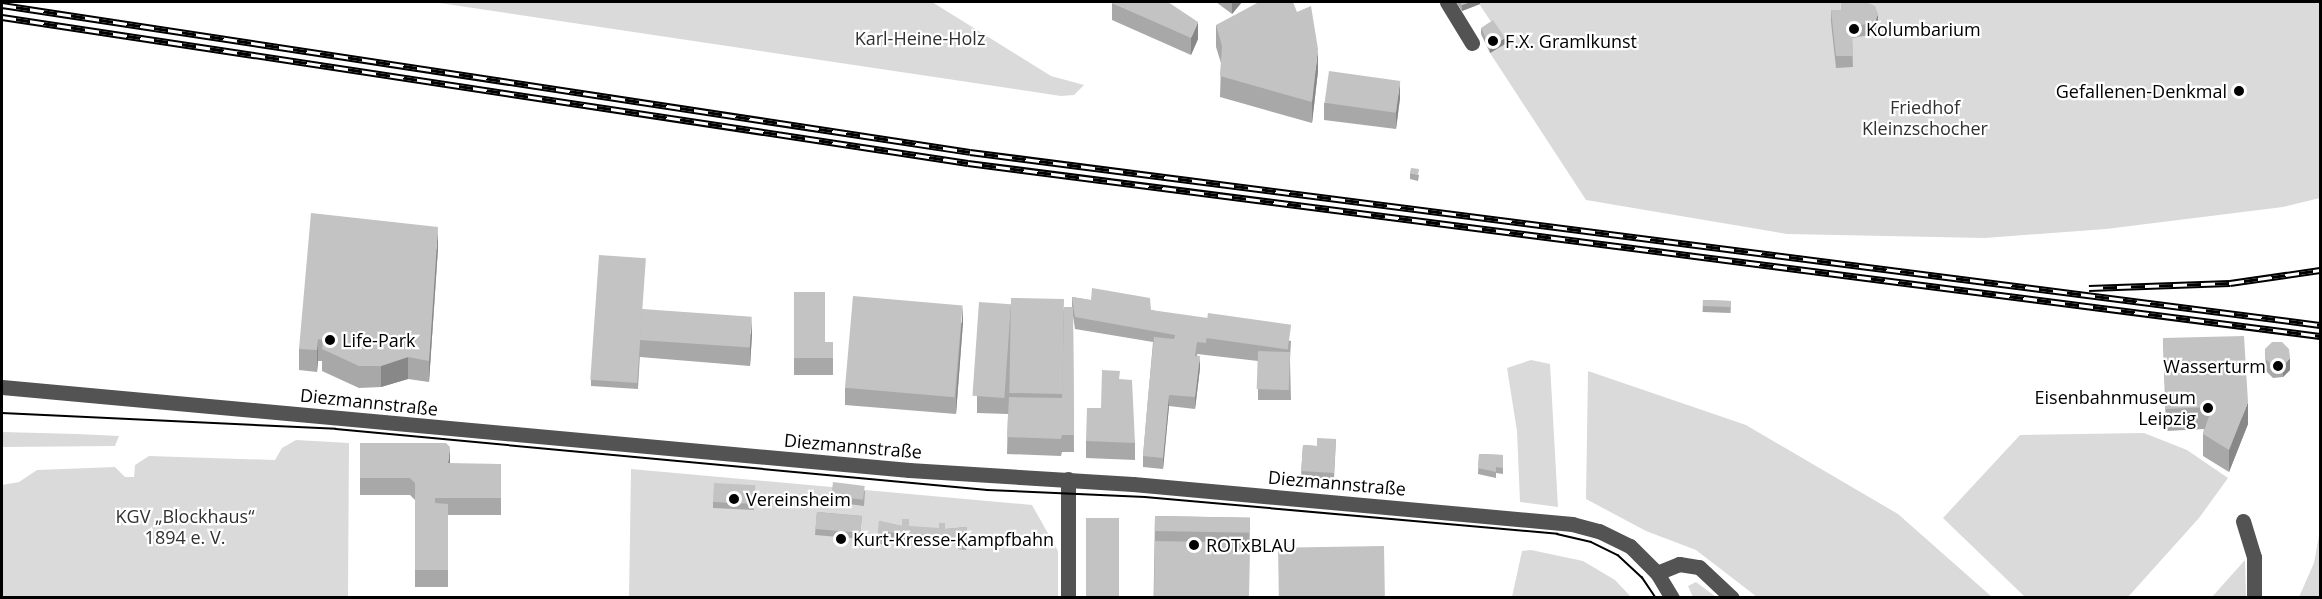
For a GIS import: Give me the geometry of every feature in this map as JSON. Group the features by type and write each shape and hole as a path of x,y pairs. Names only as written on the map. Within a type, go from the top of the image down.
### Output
{"street":[{"path":"1447,2 1472,43"},
{"name":"Diezmannstraße","path":"2,387 909,470 1068,479 1572,524 1615,537 1657,573 1672,597"},
{"path":"1068,479 1068,597"},
{"path":"2242,521 2254,557 2254,597"},
{"path":"1657,573 1679,564 1699,567 1732,597"}],"green space":[{"name":"Karl-Heine-Holz","path":"433,2 932,2 1051,76 1084,85 1074,95 1061,96"},
{"name":"Friedhof Kleinzschocher","path":"1478,2 2320,2 2320,198 2283,207 2106,229 1985,238 1787,234 1586,200 1490,53 1505,43"},
{"path":"1531,360 1550,364 1558,507 1520,502 1517,431 1507,368"},
{"path":"1588,371 1746,425 1898,514 1992,597 1757,597 1696,550 1646,531 1586,499"},
{"path":"2,432 119,436 115,446 2,447"},
{"path":"2144,433 2187,450 2228,478 2199,518 2128,597 2025,597 1943,518 2020,435"},
{"name":"KGV „Blockhaus“ 1894 e. V.","path":"296,440 349,443 348,597 2,597 2,485 19,482 37,470 115,467 125,477 134,477 135,465 149,456 275,460 282,448"},
{"name":"Kurt-Kresse-Kampfbahn","path":"631,469 1032,505 1058,551 1058,597 629,598"},
{"path":"2320,530 2320,597 2299,597 2314,563"},
{"path":"1531,550 1583,561 1615,580 1631,597 1512,597 1522,551"},
{"path":"2245,560 2246,597 2211,598"},
{"path":"1696,582 1716,597 1693,597 1688,586"}],"building":[{"path":"1113,2 1168,2 1198,22 1191,38"},
{"path":"1259,2 1293,2 1297,12 1311,6 1318,49 1312,102 1220,76 1222,46 1216,25"},
{"path":"1866,2 1875,6 1878,14 1875,22 1852,27 1853,56 1836,56 1831,10 1841,10 1841,3"},
{"path":"1493,20 1505,38 1490,47 1481,28"},
{"path":"1329,71 1400,81 1396,113 1325,103"},
{"path":"1411,168 1419,169 1418,175 1410,173"},
{"path":"311,213 438,227 429,361 408,357 381,366 359,366 322,349 323,340 318,339 317,350 299,349"},
{"path":"599,255 646,258 637,383 590,380"},
{"path":"1092,288 1150,298 1151,310 1208,318 1206,343 1197,342 1195,356 1200,356 1195,397 1169,395 1163,458 1143,456 1148,397 1154,337 1174,339 1175,335 1075,317 1072,297 1091,300"},
{"path":"794,292 825,292 825,342 833,342 833,358 794,358"},
{"path":"853,296 963,306 955,397 845,388"},
{"path":"1011,298 1064,299 1062,394 1009,393"},
{"path":"1703,300 1731,301 1731,307 1703,306"},
{"path":"979,302 1011,304 1004,398 972,396"},
{"path":"1064,307 1073,307 1074,435 1062,435 1061,439 1007,437 1009,397 1062,398"},
{"path":"642,309 752,317 750,348 640,340"},
{"path":"1208,313 1291,325 1288,349 1205,338"},
{"path":"2244,336 2248,402 2229,450 2203,434 2212,407 2166,409 2163,338"},
{"path":"2272,342 2282,342 2289,349 2290,358 2283,366 2273,366 2266,359 2265,349"},
{"path":"1258,351 1290,352 1289,390 1257,389"},
{"path":"1102,370 1120,371 1119,379 1132,380 1135,443 1086,441 1087,408 1101,408"},
{"path":"1317,438 1336,439 1334,473 1301,471 1303,445 1317,446"},
{"path":"360,443 446,443 450,447 448,463 501,464 501,498 435,498 435,503 448,504 448,570 415,570 415,483 410,478 360,478"},
{"path":"1479,454 1503,455 1503,468 1496,467 1496,472 1478,468"},
{"path":"833,482 865,486 863,500 831,496"},
{"name":"Vereinsheim","path":"714,483 755,485 754,504 713,502"},
{"path":"817,512 862,516 860,533 816,529"},
{"path":"1155,516 1250,518 1250,533 1155,531"},
{"path":"1086,518 1119,518 1119,597 1086,597"},
{"path":"902,519 909,519 909,526 939,528 939,523 945,523 945,529 967,527 966,544 958,543 958,539 885,532 885,538 878,538 879,521 902,526"},
{"path":"1155,541 1250,543 1249,598 1154,597"},
{"path":"1384,546 1385,597 1279,598 1278,548"}],"tram line":[{"path":"2,413 336,429 987,490 1145,497 1557,534 1591,542 1618,555 1642,577 1656,598"}],"railway":[{"path":"2,5 970,152 2320,325"},
{"path":"2,17 968,163 2320,336"},
{"path":"2089,288 2230,283 2320,270"}],"place":[{"name":"Kolumbarium","path":"1854,29"},
{"name":"F.X. Gramlkunst","path":"1493,41"},
{"name":"Gefallenen-Denkmal","path":"2239,91"},
{"name":"Life-Park","path":"330,340"},
{"name":"Wasserturm","path":"2278,366"},
{"name":"Eisenbahnmuseum Leipzig","path":"2208,408"},
{"name":"Vereinsheim","path":"734,499"},
{"name":"Kurt-Kresse-Kampfbahn","path":"841,539"},
{"name":"ROTxBLAU","path":"1194,545"}]}
